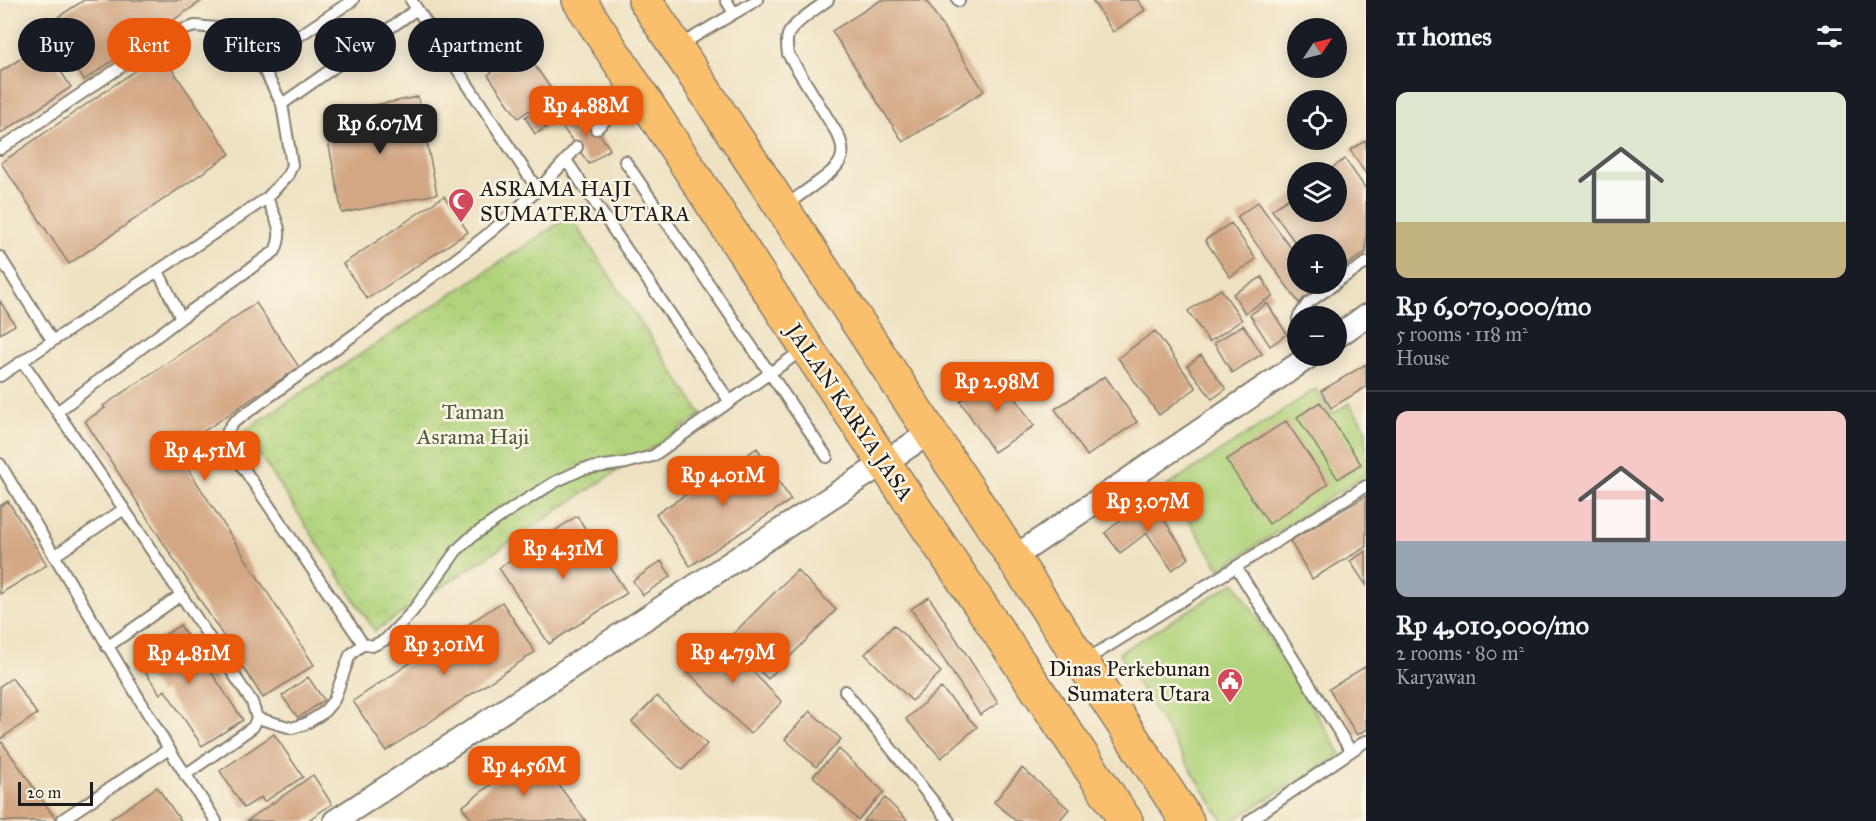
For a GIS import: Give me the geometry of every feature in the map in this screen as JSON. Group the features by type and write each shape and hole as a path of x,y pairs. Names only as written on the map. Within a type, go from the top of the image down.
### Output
{"highway":[{"name":"JALAN KARYA JASA","path":"579,0 806,347 1125,821"},
{"path":"645,0 1187,821"}],"street":[{"path":"1347,329 1366,316"},
{"path":"1013,558 1294,366"},
{"path":"335,821 931,432"}],"lane":[{"path":"302,34 353,0"},
{"path":"726,0 734,13"},
{"path":"676,47 757,0"},
{"path":"783,208 837,169 842,155 843,145 788,54 787,44 788,35 793,27 828,0"},
{"path":"282,104 414,5 538,190"},
{"path":"0,149 169,34 195,26 203,27"},
{"path":"0,376 267,198 288,175 292,165 282,104 266,72"},
{"path":"596,129 638,90"},
{"path":"577,147 511,216 428,281 234,422 227,430 227,443 231,450 363,644 372,646 385,640 412,612 457,550 471,537 513,508 555,482 583,469 626,464 653,456 806,347"},
{"path":"566,160 730,402"},
{"path":"625,161 827,457"},
{"path":"57,412 181,318 275,251 280,241 280,230 267,198"},
{"path":"0,257 52,340"},
{"path":"1347,276 1366,263"},
{"path":"158,271 181,318"},
{"path":"1306,306 1321,294"},
{"path":"22,361 124,509 252,702 257,718 253,727 185,775"},
{"path":"0,464 169,749 216,821"},
{"path":"1083,662 1366,486"},
{"path":"54,556 124,509"},
{"path":"1236,567 1351,751"},
{"path":"107,646 182,595"},
{"path":"257,718 292,728 305,724 323,713 334,700 350,655 363,644"},
{"path":"845,691 949,821"},
{"path":"1249,821 1366,741"},
{"path":"63,819 169,749"}],"green space":[{"name":"Taman Asrama Haji","path":"570,216 702,415 375,631 244,431"},
{"path":"1316,389 1332,414 1349,403 1366,429 1366,474 1220,569 1167,486"},
{"name":"Dinas Perkebunan Sumatera Utara","path":"1235,582 1341,754 1232,821 1223,821 1119,653"}],"building":[{"path":"84,0 203,0 176,18 107,18 107,65 84,80 78,72 95,72 95,18 57,18"},
{"path":"881,0 926,0 984,91 903,142 832,31"},
{"path":"1092,0 1138,0 1145,10 1113,32"},
{"path":"18,60 18,72 61,72 71,87 0,134 0,72"},
{"path":"133,72 174,72 230,154 69,264 1,163"},
{"path":"492,72 539,72 554,93 518,118 488,75"},
{"path":"418,97 437,194 342,213 323,115"},
{"path":"550,102 561,119 535,134 525,117"},
{"path":"583,110 610,149 589,164 561,125"},
{"path":"1366,140 1366,174 1350,150"},
{"path":"1345,159 1366,189 1366,252 1347,265 1347,234 1289,234 1272,210 1287,200 1287,222 1347,222 1347,162 1341,162"},
{"path":"444,196 468,232 367,299 343,264"},
{"path":"1258,202 1287,243 1287,286 1237,217"},
{"path":"1231,223 1256,259 1230,277 1205,240"},
{"path":"1262,277 1273,296 1245,313 1233,294"},
{"path":"1221,289 1242,320 1209,342 1188,311"},
{"path":"1293,294 1311,294 1299,303"},
{"path":"0,301 15,325 0,334"},
{"path":"256,303 299,367 176,450 314,665 263,698 85,421 105,408 103,406"},
{"path":"1267,303 1287,334 1270,346 1250,315"},
{"path":"1243,325 1262,354 1232,373 1214,343"},
{"path":"1155,331 1196,388 1159,415 1118,358"},
{"path":"1201,355 1226,389 1212,399 1187,366"},
{"path":"1366,364 1366,387 1331,408 1321,391"},
{"path":"1000,374 1034,426 994,452 960,401"},
{"path":"1105,376 1137,422 1087,456 1055,409"},
{"path":"1320,402 1361,464 1338,479 1297,417"},
{"path":"1286,421 1328,484 1269,524 1226,460"},
{"path":"757,448 791,500 690,566 656,514"},
{"path":"1366,496 1366,547 1312,579 1290,541"},
{"path":"1150,498 1189,558 1172,570 1147,533 1120,553 1105,533"},
{"path":"8,501 47,565 0,594 0,506"},
{"path":"577,516 627,593 549,644 499,568"},
{"path":"1366,551 1366,585 1350,561"},
{"path":"661,561 671,576 643,595 633,581"},
{"path":"797,570 836,610 768,679 728,639"},
{"path":"929,597 998,703 980,715 911,609"},
{"path":"502,602 535,652 386,751 353,701"},
{"path":"180,625 243,720 202,746 165,690 160,694 134,655"},
{"path":"894,625 941,672 912,701 865,654"},
{"path":"716,634 782,702 750,734 683,667"},
{"path":"1366,666 1366,730 1357,735 1329,689"},
{"path":"308,677 324,700 298,718 282,696"},
{"path":"12,678 37,714 0,739 0,686"},
{"path":"941,688 977,727 941,758 906,719"},
{"path":"657,696 707,744 682,770 632,722"},
{"path":"810,711 841,739 816,767 785,739"},
{"path":"274,734 303,777 264,802 261,797 244,808 220,771"},
{"path":"2,742 57,821 0,821 0,744"},
{"path":"839,749 884,792 858,820 813,776"},
{"path":"533,752 586,821 473,821 462,807"},
{"path":"1022,768 1069,809 1059,821 1016,821 994,802"},
{"path":"313,775 332,804 307,821 247,821"},
{"path":"157,787 181,821 108,821"},
{"path":"885,798 908,821 863,821"}],"place":[{"name":"ASRAMA HAJI SUMATERA UTARA","path":"461,224"},
{"name":"Dinas Perkebunan Sumatera Utara","path":"1230,704"}]}
